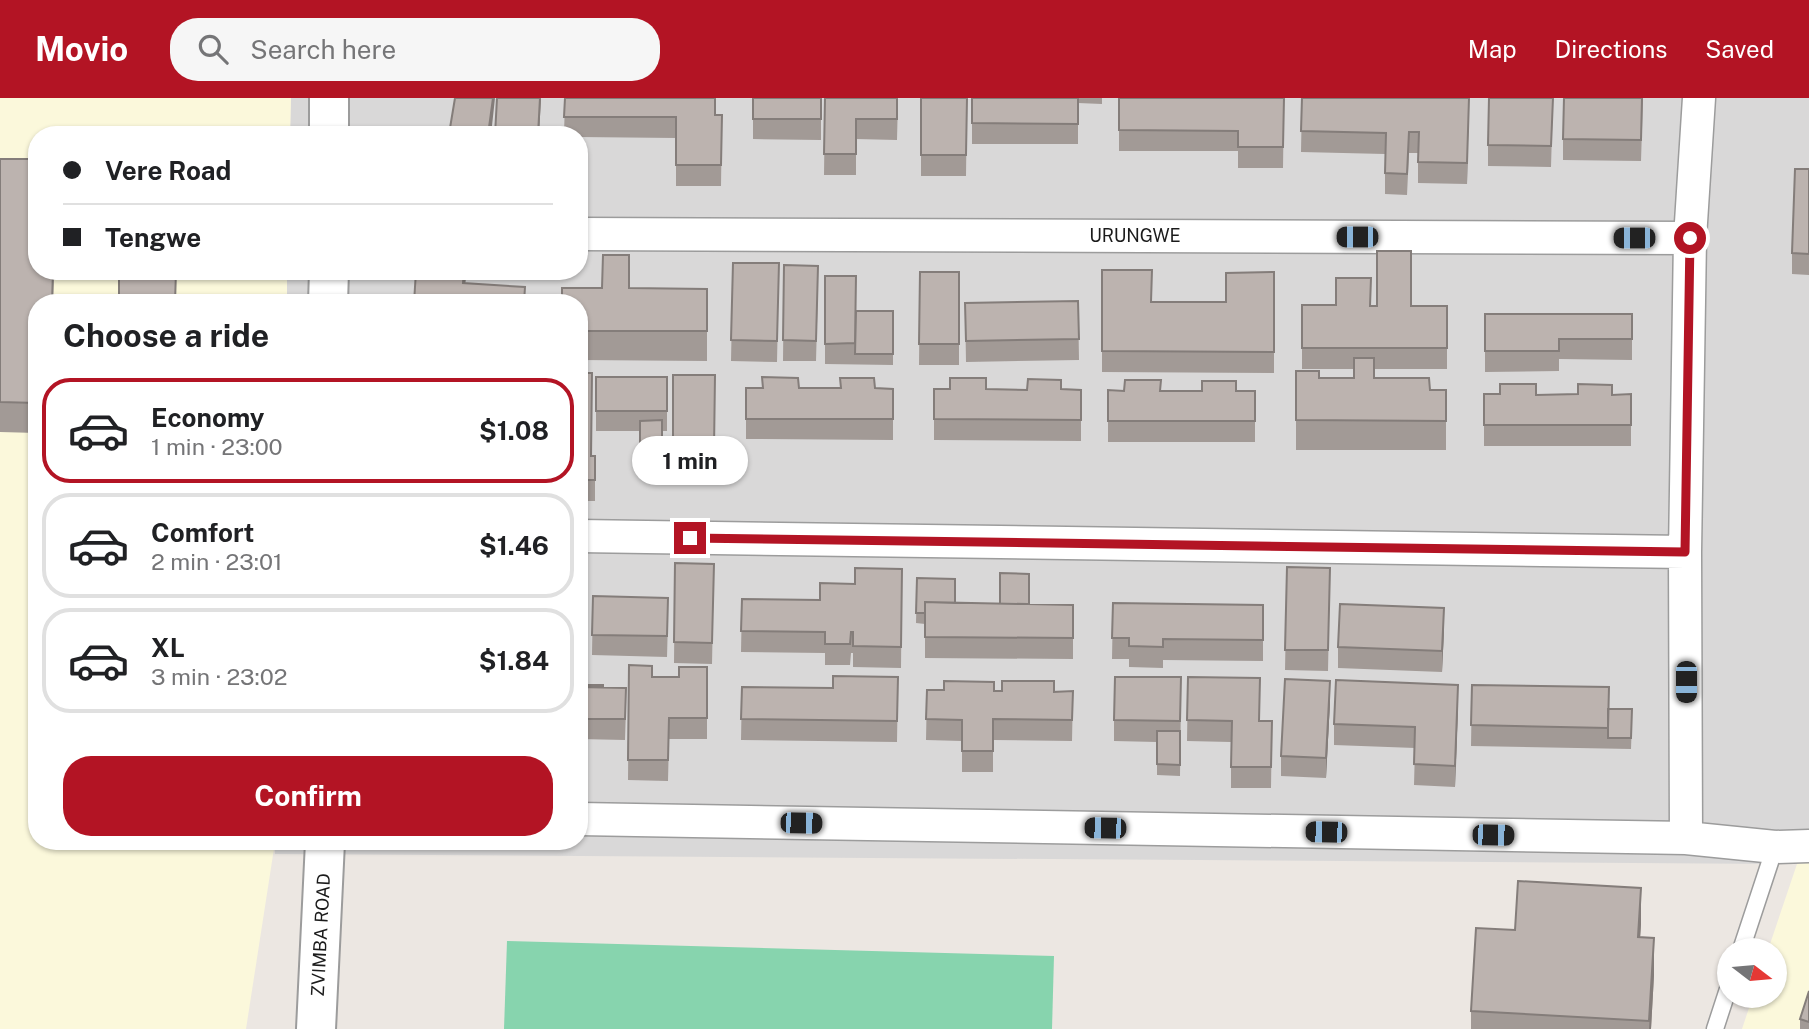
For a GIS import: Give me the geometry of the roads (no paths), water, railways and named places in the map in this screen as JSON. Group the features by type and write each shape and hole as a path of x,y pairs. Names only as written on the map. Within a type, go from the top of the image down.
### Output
{"street":[{"path":"329,98 330,126"},
{"path":"1686,838 1685,552 1690,238 1699,98"},
{"name":"URUNGWE","path":"588,234 1690,238"},
{"path":"588,536 1685,552"},
{"path":"588,819 1686,838 1774,846 1809,846"},
{"name":"ZVIMBA ROAD","path":"316,1029 325,850"}],"lane":[{"path":"1745,938 1774,846"},
{"path":"1715,1029 1722,1008"}]}
